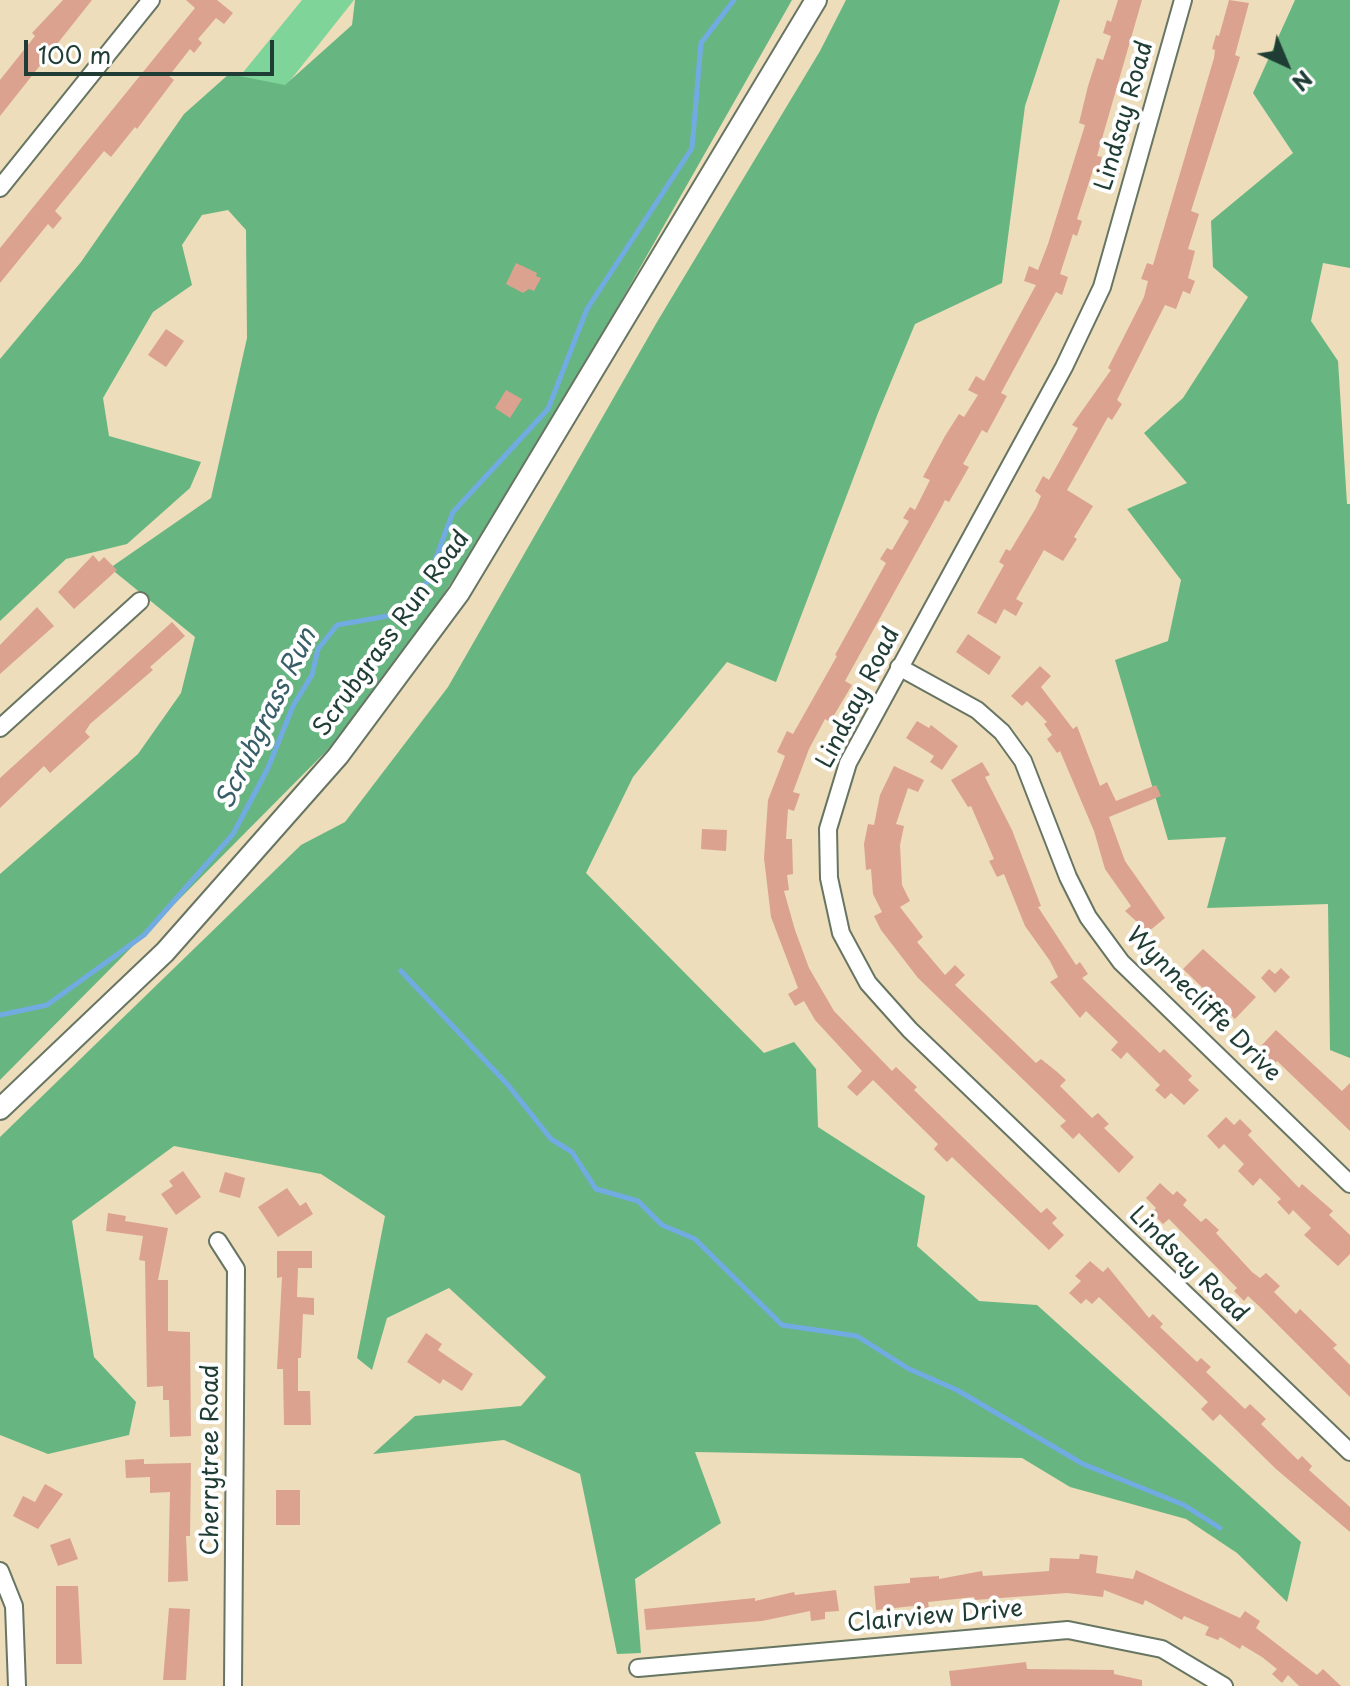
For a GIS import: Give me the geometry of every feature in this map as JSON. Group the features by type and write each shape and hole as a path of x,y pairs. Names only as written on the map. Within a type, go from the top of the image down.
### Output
{"street":[{"path":"0,188 151,0"},
{"name":"Scrubgrass Run Road","path":"0,1109 165,952 338,756 459,593 816,0"},
{"name":"Lindsay Road","path":"1183,0 1102,287 1064,367 848,763 828,829 829,878 841,933 868,983 921,1041 1350,1452"},
{"path":"0,728 140,601"},
{"name":"Wynnecliffe Drive","path":"899,667 977,710 1002,732 1023,761 1068,877 1088,917 1121,962 1350,1184"},
{"name":"Cherrytree Road","path":"218,1241 236,1269 233,1686"},
{"path":"0,1571 14,1606 17,1686"},
{"name":"Clairview Drive","path":"638,1668 1068,1630 1162,1649 1224,1686"}],"green space":[{"path":"302,0 354,0 14,429 0,371"},
{"path":"355,0 792,0 520,479 366,711 0,1080 0,874 138,754 181,693 195,637 110,568 211,498 247,338 246,230 228,210 202,215 182,245 192,285 153,312 103,398 109,436 201,462 190,488 127,544 66,559 0,621 0,359 81,262 184,114 229,74 285,85 352,25"},
{"path":"846,0 1060,0 1025,106 1002,283 915,324 776,682 727,662 633,777 586,873 764,1053 794,1042 816,1069 818,1127 925,1196 917,1246 979,1301 1037,1305 1301,1542 1287,1602 1237,1553 1186,1519 1070,1487 1022,1458 695,1452 721,1523 635,1579 641,1653 617,1654 580,1474 504,1440 373,1454 415,1416 521,1406 546,1377 449,1288 387,1318 372,1370 357,1358 385,1216 321,1174 174,1146 72,1221 94,1357 136,1402 129,1435 48,1454 0,1435 0,1137 301,845 345,822 448,687 657,322 820,51"},
{"path":"1295,0 1350,0 1350,268 1323,263 1311,321 1338,361 1347,504 1350,504 1350,1058 1330,1050 1328,904 1207,908 1226,837 1168,840 1115,660 1168,641 1181,580 1127,509 1187,483 1144,433 1183,398 1248,297 1213,267 1211,221 1293,153 1253,93"}],"building":[{"path":"63,0 92,0 0,116 0,80 35,36 32,33"},
{"path":"186,0 217,0 233,13 224,24 216,18 198,39 202,43 194,53 190,49 169,76 174,80 137,129 135,127 111,157 104,151 55,211 62,218 53,229 48,224 0,283 0,248 195,8"},
{"path":"1118,0 1142,0 1097,156 1102,157 1098,171 1093,170 1077,219 1082,221 1077,236 1073,234 1060,274 1068,277 1062,295 1056,292 1001,393 1007,396 987,433 982,430 963,464 969,467 949,502 945,500 845,681 852,685 830,722 825,719 809,749 793,792 800,794 794,811 788,809 786,839 792,839 793,874 787,875 789,890 784,891 809,968 834,1011 892,1071 896,1067 917,1087 914,1090 1041,1213 1047,1208 1057,1218 1052,1223 1064,1235 1049,1250 952,1157 947,1162 934,1149 938,1144 873,1080 857,1096 847,1087 862,1071 815,1020 804,1001 795,1006 788,994 798,988 771,917 764,858 768,800 785,756 777,752 787,731 793,734 837,656 886,563 880,559 887,548 892,550 909,521 903,518 910,507 915,510 930,480 923,477 945,436 959,414 964,417 978,395 968,390 976,376 984,381 1036,285 1024,281 1029,266 1038,270 1048,244 1085,125 1079,123 1088,86 1097,58 1103,60 1111,36 1103,33 1107,20 1111,22"},
{"path":"1229,0 1249,3 1235,55 1240,57 1191,211 1199,214 1188,249 1195,251 1188,278 1195,281 1190,294 1183,291 1176,309 1165,305 1117,400 1122,404 1112,420 1108,417 1067,490 1093,506 1074,537 1077,539 1063,561 1044,550 1016,599 1023,603 1016,616 1004,609 996,624 977,613 1004,565 999,562 1006,549 1010,551 1036,508 1041,496 1035,491 1043,476 1049,480 1078,428 1072,425 1111,370 1108,368 1144,297 1148,281 1141,279 1147,263 1153,265 1214,58 1215,50 1212,49 1216,35 1219,36"},
{"path":"516,263 541,278 534,291 529,289 523,293 506,284"},
{"path":"166,329 184,341 166,367 148,355"},
{"path":"506,390 522,399 510,418 495,408"},
{"path":"93,555 99,562 104,557 117,570 74,609 58,592"},
{"path":"37,607 54,626 0,674 0,645"},
{"path":"172,622 185,636 150,667 153,670 90,724 85,732 90,737 50,773 44,766 0,808 0,778"},
{"path":"968,634 1001,657 989,675 956,652"},
{"path":"1040,666 1051,676 1041,687 1073,729 1077,726 1100,786 1107,782 1116,801 1156,785 1161,796 1109,817 1125,861 1165,918 1148,932 1125,911 1131,906 1105,869 1094,831 1060,751 1057,753 1047,739 1052,735 1044,724 1047,722 1027,701 1022,706 1011,696"},
{"path":"917,721 929,728 931,725 958,746 942,770 930,762 934,756 906,738"},
{"path":"982,762 990,775 985,777 1012,830 1041,906 1038,907 1076,965 1080,962 1088,974 1082,978 1160,1053 1164,1049 1192,1076 1188,1080 1199,1090 1184,1105 1171,1093 1165,1099 1155,1090 1160,1085 1127,1052 1121,1059 1111,1050 1118,1042 1086,1011 1080,1018 1050,982 1058,977 1025,926 1004,874 997,877 989,861 994,859 971,806 968,807 951,780"},
{"path":"894,766 924,780 918,792 908,788 896,824 904,826 900,845 902,885 910,901 900,907 923,937 917,942 945,975 955,965 965,975 955,985 1036,1063 1041,1059 1066,1080 1060,1086 1092,1118 1098,1113 1109,1124 1104,1128 1134,1157 1119,1173 1079,1133 1073,1139 1060,1126 1066,1121 918,978 881,930 874,916 882,912 873,894 871,869 866,870 864,844 868,824 874,825 880,795"},
{"path":"702,829 727,830 726,851 701,849"},
{"path":"1203,949 1256,997 1235,1019 1183,969"},
{"path":"1281,968 1290,977 1275,993 1261,978 1269,969 1275,974"},
{"path":"1276,1030 1342,1091 1350,1083 1350,1131 1277,1061 1273,1066 1263,1057 1268,1052 1261,1046"},
{"path":"1226,1117 1234,1125 1240,1119 1252,1131 1248,1135 1299,1188 1302,1184 1333,1211 1329,1215 1350,1235 1350,1254 1338,1266 1304,1235 1311,1228 1293,1210 1289,1215 1277,1202 1281,1199 1260,1178 1253,1186 1238,1171 1244,1164 1224,1144 1219,1149 1207,1136"},
{"path":"183,1171 201,1197 176,1215 161,1194 173,1186 169,1181"},
{"path":"225,1172 245,1178 240,1198 219,1192"},
{"path":"1160,1183 1173,1195 1177,1191 1187,1200 1183,1205 1201,1222 1206,1218 1219,1230 1216,1233 1252,1272 1260,1278 1266,1273 1280,1286 1274,1292 1296,1314 1300,1309 1337,1345 1333,1348 1350,1365 1350,1397 1248,1296 1244,1301 1234,1291 1237,1288 1169,1219 1163,1224 1152,1213 1156,1208 1146,1198"},
{"path":"287,1188 300,1206 306,1202 313,1214 278,1237 258,1207"},
{"path":"108,1213 126,1216 125,1221 168,1228 158,1280 168,1280 168,1331 190,1332 191,1436 170,1437 169,1400 163,1400 163,1386 147,1387 145,1261 139,1260 143,1236 106,1231"},
{"path":"277,1251 312,1251 312,1268 298,1268 297,1297 314,1298 314,1315 303,1314 301,1358 298,1358 298,1391 310,1391 311,1425 284,1425 283,1369 277,1369 282,1277 277,1278"},
{"path":"1090,1261 1103,1272 1108,1267 1149,1318 1153,1314 1163,1324 1160,1327 1197,1362 1201,1358 1211,1367 1206,1372 1245,1409 1250,1404 1266,1419 1261,1424 1298,1460 1302,1456 1312,1466 1309,1470 1350,1507 1350,1532 1276,1469 1220,1414 1213,1421 1201,1409 1208,1402 1099,1297 1092,1304 1086,1299 1081,1304 1069,1293 1081,1281 1075,1276"},
{"path":"426,1333 442,1344 438,1350 473,1374 462,1391 443,1379 440,1384 407,1362"},
{"path":"144,1459 144,1464 191,1463 190,1536 186,1536 188,1581 168,1582 170,1492 150,1493 150,1477 126,1478 125,1460"},
{"path":"45,1484 63,1494 38,1529 13,1516 23,1496 35,1502"},
{"path":"276,1490 300,1490 300,1525 276,1525"},
{"path":"70,1538 78,1559 58,1566 50,1545"},
{"path":"1080,1554 1098,1556 1096,1573 1133,1579 1136,1570 1240,1618 1245,1611 1260,1621 1256,1628 1317,1675 1323,1669 1341,1686 1299,1686 1288,1675 1282,1683 1272,1674 1277,1669 1262,1657 1242,1645 1240,1649 1220,1637 1218,1640 1205,1635 1209,1627 1184,1616 1182,1620 1145,1600 1143,1605 1104,1590 1103,1597 1067,1593 975,1600 974,1597 928,1602 929,1608 913,1610 913,1606 876,1610 874,1586 910,1583 910,1578 939,1576 939,1579 982,1571 983,1576 1049,1571 1050,1558 1079,1559"},
{"path":"56,1586 78,1586 82,1664 56,1664"},
{"path":"836,1590 839,1611 825,1612 825,1619 811,1621 810,1611 762,1621 646,1630 644,1609 755,1598 755,1601 794,1592 795,1595"},
{"path":"169,1608 190,1609 186,1680 163,1680"},
{"path":"1026,1662 1027,1669 1114,1670 1114,1674 1142,1680 1142,1686 951,1686 949,1671"}],"waterway":[{"name":"Scrubgrass Run","path":"0,1015 47,1005 144,935 233,834 268,768 293,706 312,675 318,649 337,625 416,611 453,512 548,409 587,309 692,148 701,43 734,0"},
{"path":"401,971 508,1085 551,1139 572,1152 596,1189 638,1201 662,1225 695,1239 782,1325 857,1336 909,1369 957,1390 1083,1464 1184,1505 1220,1528"}]}
